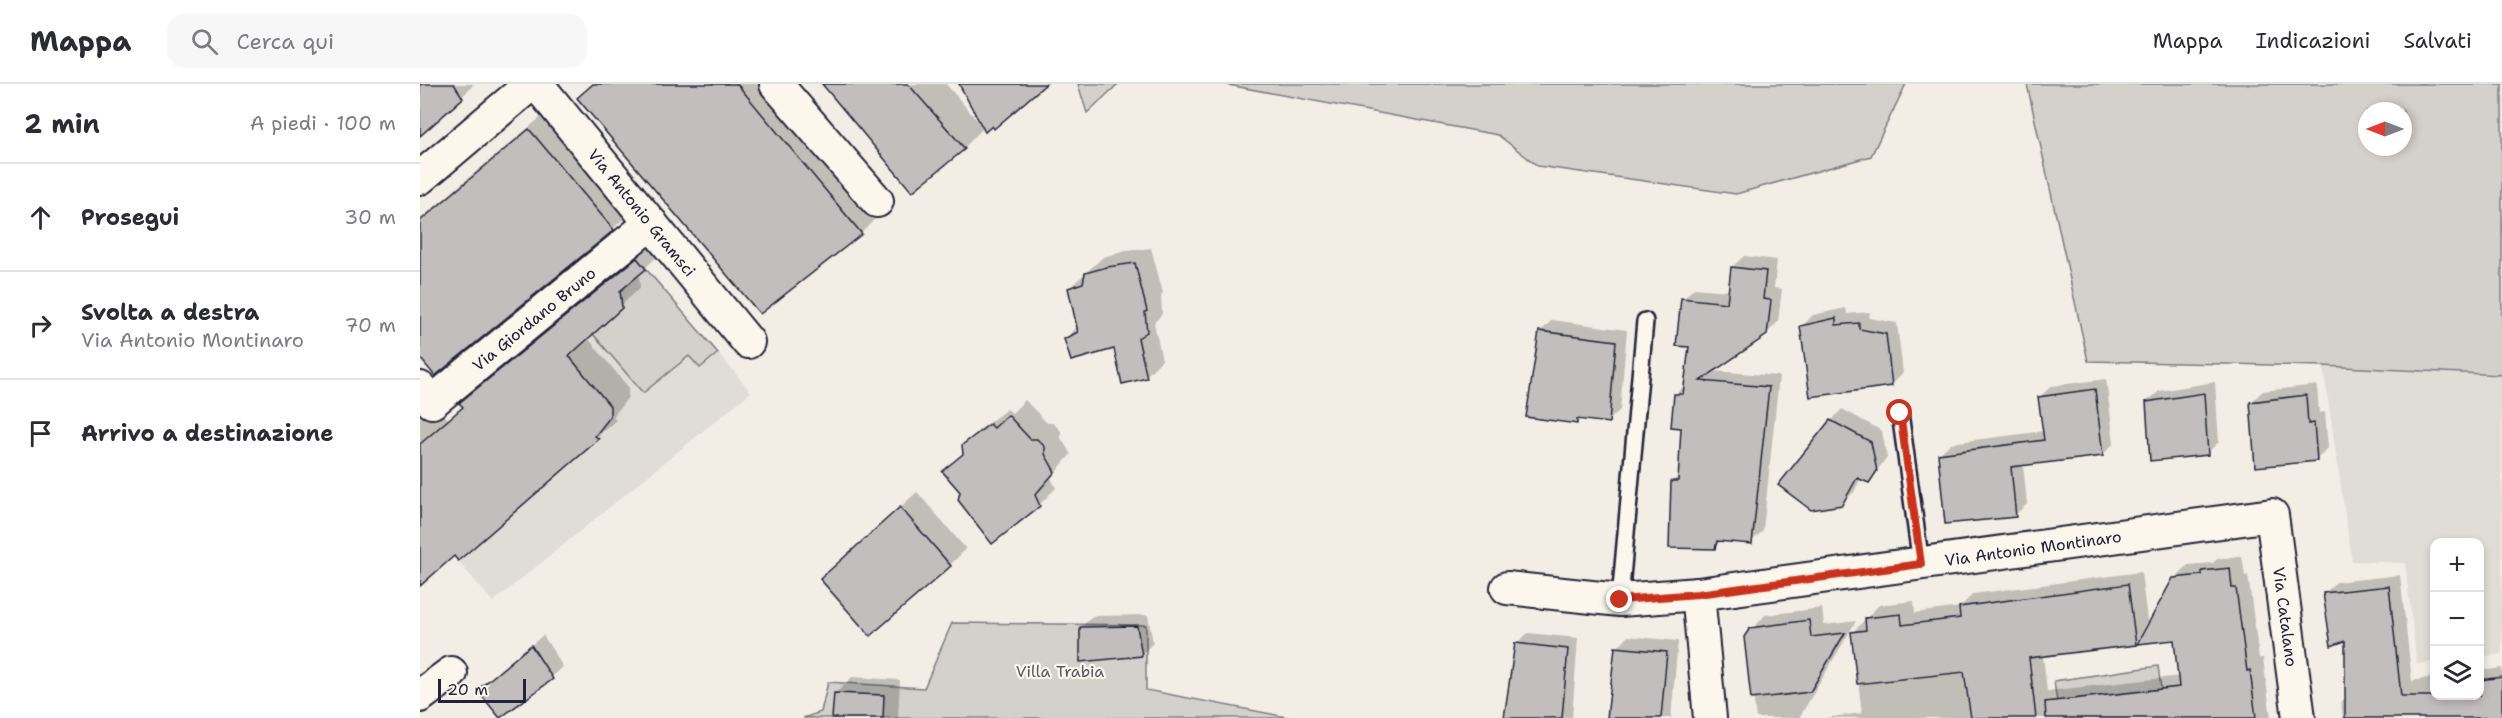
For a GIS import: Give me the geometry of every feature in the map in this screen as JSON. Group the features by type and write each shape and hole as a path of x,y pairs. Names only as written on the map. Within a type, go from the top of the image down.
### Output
{"street":[{"path":"420,178 531,84"},
{"name":"Via Antonio Gramsci","path":"537,84 748,342"},
{"path":"776,84 877,201"},
{"name":"Via Giordano Bruno","path":"420,388 432,402 651,223"},
{"name":"Via Antonio Montinaro","path":"1507,588 1620,600 1698,594 2272,515"},
{"name":"Via Catalano","path":"2272,515 2299,718"},
{"path":"1698,594 1710,718"},
{"path":"420,696 451,673"}],"lane":[{"path":"1620,600 1645,321"},
{"path":"1900,413 1921,564"}],"shaded area":[{"path":"634,253 751,392 493,602 420,516 420,444 475,396 472,391"},
{"path":"2323,366 2502,375 2502,654 2484,656 2484,538 2430,538 2430,662 2417,664 2405,563 2352,561"}],"green space":[{"path":"1078,84 1118,84 1087,113"},
{"path":"1223,84 1906,84 1871,156 1736,194 1538,166 1498,135"},
{"path":"2027,84 2502,84 2502,375 2323,366 2088,361"},
{"path":"646,269 718,353 700,368 689,356 643,393 593,334 622,308 620,291"},
{"name":"Villa Trabia","path":"952,623 1146,625 1146,690 1292,718 803,718 821,712 828,682 924,688"},
{"path":"2158,666 2165,718 2059,718 2054,681"}],"building":[{"path":"420,84 454,84 463,98 420,136"},
{"path":"593,84 737,84 862,234 760,314 577,98"},
{"path":"822,84 908,84 965,149 912,192"},
{"path":"959,84 1046,84 994,129 992,126 985,132"},
{"path":"529,129 614,230 435,376 420,358 420,221"},
{"path":"637,258 646,269 620,291 622,308 569,356 610,406 610,417 595,436 599,439 458,561 454,556 420,586 420,444 463,407 459,403"},
{"path":"1135,263 1147,311 1145,312 1147,332 1138,338 1147,378 1122,384 1114,349 1071,361 1064,339 1078,332 1068,288 1083,283 1085,273"},
{"path":"1731,267 1766,271 1763,299 1771,300 1767,335 1700,381 1769,387 1752,544 1717,541 1715,549 1669,548 1671,481 1678,481 1681,428 1671,427 1674,394 1683,394 1689,347 1676,346 1681,298 1727,303"},
{"path":"1836,318 1836,325 1859,323 1859,329 1886,334 1892,386 1810,397 1800,326"},
{"path":"1539,331 1616,341 1609,423 1577,419 1577,424 1526,417"},
{"path":"2095,389 2103,456 2011,467 2016,517 1945,524 1938,454 2044,440 2038,397"},
{"path":"2204,393 2208,455 2150,461 2146,402"},
{"path":"2306,395 2308,424 2314,423 2317,461 2255,467 2250,402"},
{"path":"1008,415 1030,439 1037,439 1045,447 1045,454 1055,472 1035,495 1040,506 992,544 958,500 960,492 942,471 963,454 962,445 990,424 994,428"},
{"path":"1830,420 1871,442 1877,471 1869,483 1857,478 1842,505 1811,510 1778,485"},
{"path":"900,507 951,566 870,636 820,579"},
{"path":"2230,568 2232,588 2236,588 2256,718 2046,718 2045,702 2179,687 2174,640 2137,644 2173,578 2202,575 2202,571"},
{"path":"2128,584 2136,645 2029,658 2036,718 1971,718 1964,672 1857,684 1851,632 1866,630 1865,618 1901,614 1902,625 1960,618 1959,607"},
{"path":"2389,586 2401,696 2430,696 2430,700 2484,700 2484,679 2502,677 2502,718 2345,718 2345,641 2331,646 2323,593"},
{"path":"1809,620 1811,637 1845,633 1810,692 1751,699 1744,637 1750,628"},
{"path":"1137,626 1142,656 1080,662 1080,627"},
{"path":"1515,643 1568,649 1562,718 1504,718"},
{"path":"531,645 553,679 500,718 477,690"},
{"path":"1615,647 1667,652 1661,718 1607,718"},
{"path":"834,693 884,695 883,718 832,718"}],"route":[{"path":"1620,600 1698,594 1921,564 1900,413"}]}
